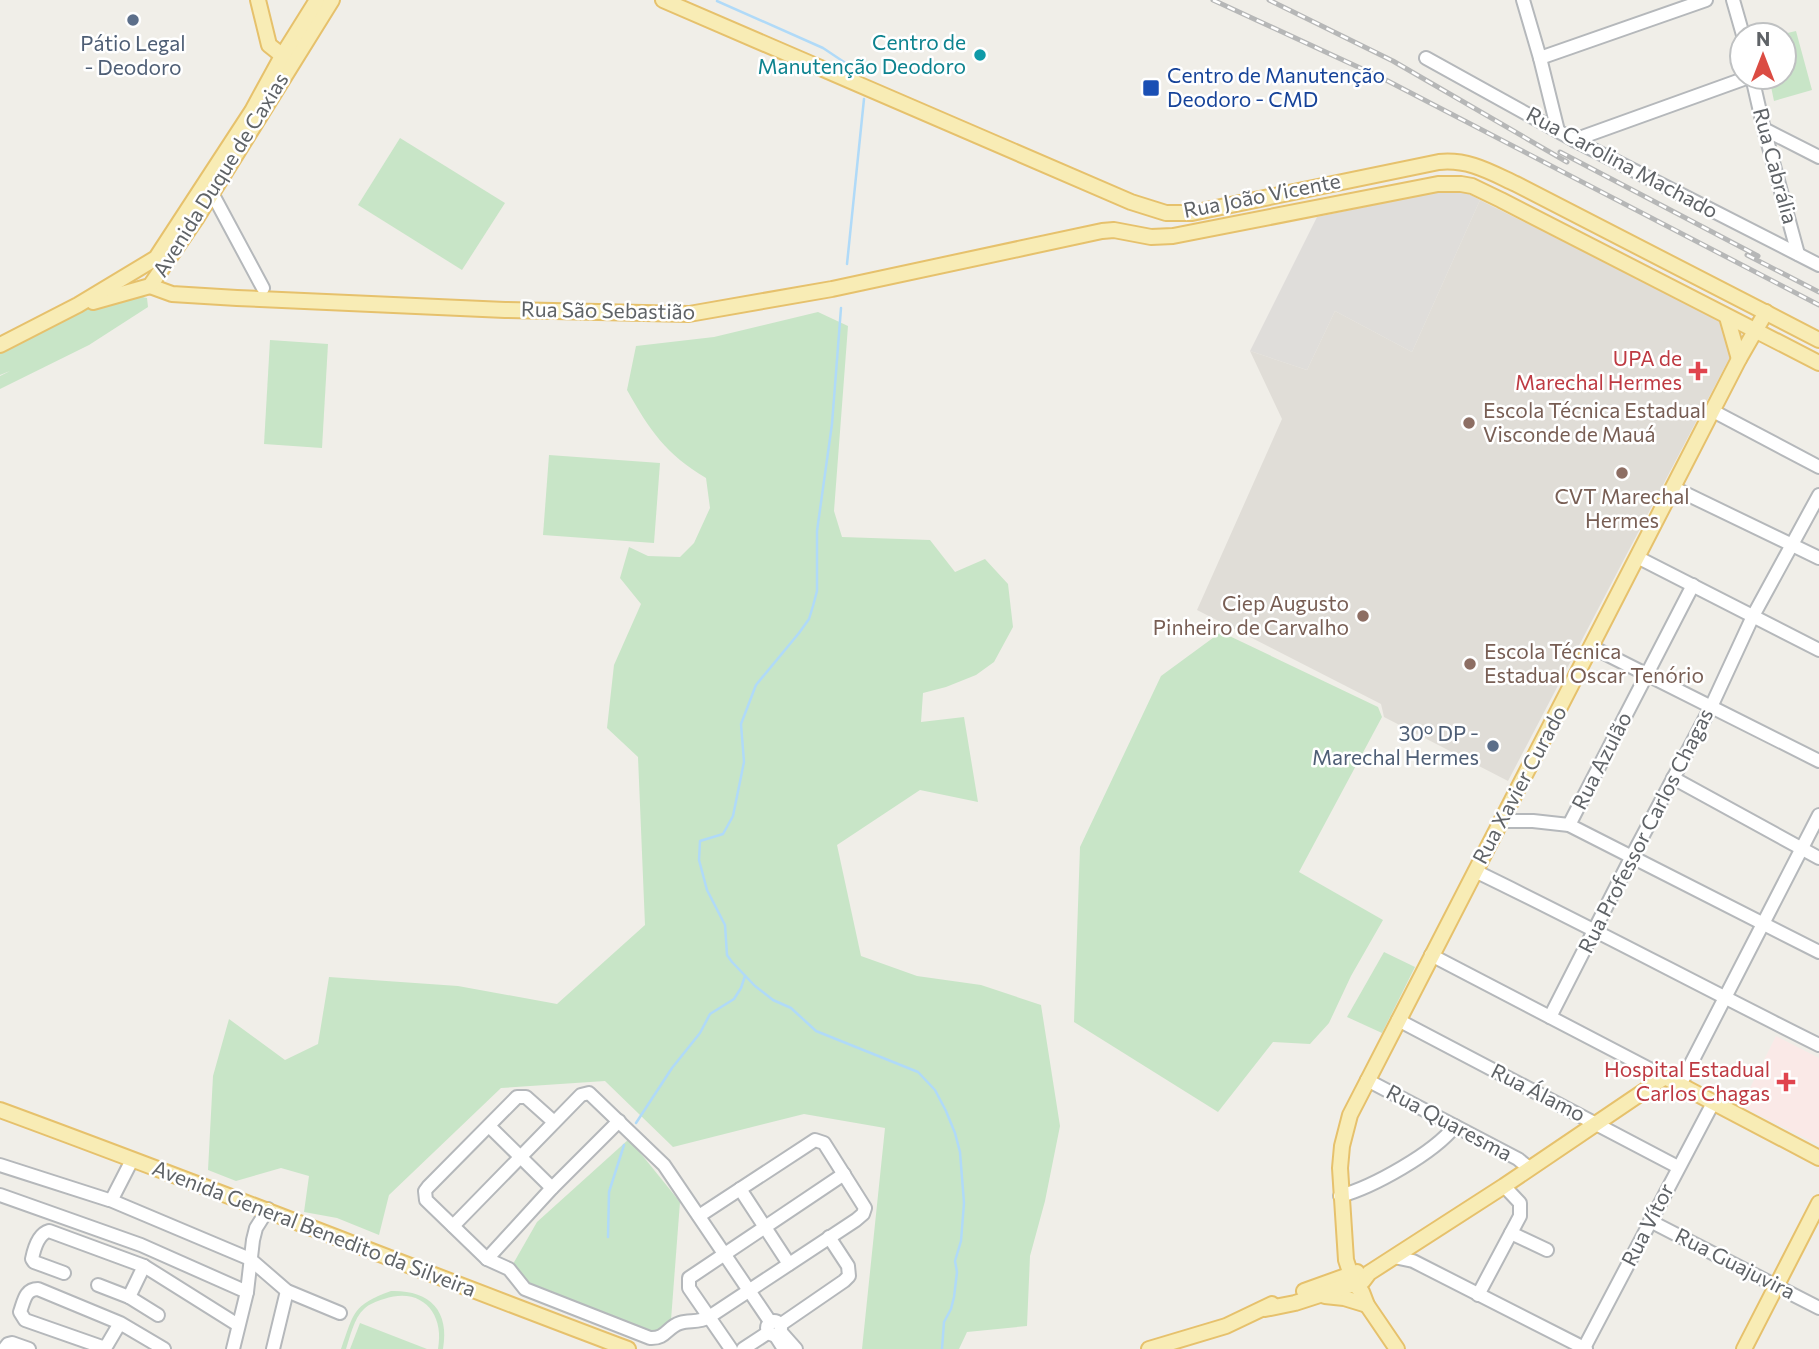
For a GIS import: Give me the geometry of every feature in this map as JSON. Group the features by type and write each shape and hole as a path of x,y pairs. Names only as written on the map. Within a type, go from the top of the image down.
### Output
{"main road":[{"path":"258,0 268,43 287,59"},
{"name":"Avenida Duque de Caxias","path":"78,305 150,286 212,193 317,0"},
{"name":"Avenida Duque de Caxias","path":"0,345 78,305 156,258 287,59 332,0"},
{"name":"Rua João Vicente","path":"663,0 973,135 1157,211 1184,214 1204,211 1380,173 1455,161 1482,168 1819,340"},
{"path":"1380,173 1384,194"},
{"name":"Rua João Vicente","path":"1143,236 1165,237 1208,230 1450,183 1472,186 1819,363"},
{"path":"1501,200 1516,184"},
{"name":"Rua São Sebastião","path":"150,286 172,294 237,298 505,310 690,314 832,289 1102,231 1114,230 1143,236"},
{"path":"1632,268 1642,249"},
{"path":"152,302 151,271 156,258"},
{"name":"Rua Xavier Curado","path":"1397,1349 1361,1283 1342,1222 1342,1146 1350,1115 1739,359 1766,312"},
{"path":"1727,317 1739,359"},
{"path":"1317,1296 1339,1297 1394,1257 1665,1077 1819,1158"},
{"name":"Avenida General Benedito da Silveira","path":"0,1110 268,1209 363,1249 628,1349"},
{"path":"1744,1349 1819,1203"},
{"path":"1265,1309 1361,1283"},
{"path":"1149,1349 1226,1326 1285,1298 1361,1283"}],"street":[{"path":"1523,0 1541,58 1558,131"},
{"path":"1541,58 1706,0"},
{"path":"1733,0 1738,21"},
{"name":"Rua Carolina Machado","path":"1426,58 1574,140 1819,265"},
{"path":"1574,140 1728,85"},
{"name":"Rua Cabrália","path":"1754,91 1798,254"},
{"path":"1764,129 1819,157"},
{"path":"212,193 263,288"},
{"path":"1713,411 1819,467"},
{"path":"1674,488 1819,558"},
{"name":"Rua Professor Carlos Chagas","path":"1550,1017 1819,495"},
{"path":"1637,557 1819,650"},
{"name":"Rua Azulão","path":"1569,825 1693,585"},
{"path":"1592,647 1819,761"},
{"path":"1673,778 1819,858"},
{"path":"1680,1085 1819,814"},
{"path":"1502,821 1569,825 1819,952"},
{"path":"1475,871 1595,929 1723,998 1819,1045"},
{"path":"1431,955 1665,1077"},
{"name":"Rua Álamo","path":"1398,1020 1678,1167"},
{"path":"1647,1068 1649,1088"},
{"name":"Rua Quaresma","path":"1367,1080 1517,1159 1529,1168"},
{"path":"453,1226 581,1095 587,1093 594,1096 664,1165 775,1329 783,1349"},
{"path":"554,1122 528,1098 521,1096 514,1100 425,1191 427,1201 487,1259 508,1268 520,1286 528,1291 650,1338 663,1336 678,1323 701,1321 709,1317 856,1220 865,1210 824,1143 815,1140 699,1216"},
{"name":"Rua Vítor","path":"1585,1349 1713,1102"},
{"path":"487,1259 552,1188 620,1121"},
{"path":"489,1126 552,1188"},
{"path":"1340,1196 1363,1190 1381,1181 1438,1143 1455,1126"},
{"path":"110,1200 132,1160"},
{"path":"0,1165 110,1200 250,1259 287,1291 340,1313"},
{"path":"731,1349 689,1288 689,1278 844,1174"},
{"path":"1478,1296 1520,1216 1520,1203 1504,1186"},
{"path":"740,1189 789,1264"},
{"path":"0,1195 141,1245 247,1292"},
{"path":"233,1349 247,1292 256,1228 268,1209"},
{"name":"Rua Guajuvira","path":"1650,1221 1819,1308"},
{"path":"64,1273 32,1259 44,1232 49,1231 144,1266 238,1325"},
{"path":"1511,1233 1547,1250"},
{"path":"743,1349 849,1276 848,1265 829,1237"},
{"path":"1412,1246 1410,1253 1413,1262"},
{"path":"1394,1257 1413,1262 1570,1346 1585,1349"},
{"path":"129,1297 144,1266"},
{"path":"98,1285 129,1297 158,1315"},
{"path":"120,1323 107,1345 102,1347 25,1320 20,1312 27,1292 38,1289 120,1323 164,1349"},
{"path":"273,1349 287,1291"},
{"path":"775,1329 796,1349"},
{"path":"4,1349 12,1343 29,1349"}],"shaded area":[{"path":"1441,191 1467,193 1480,200 1412,352 1335,311 1307,370 1250,351 1317,217"},
{"path":"1480,200 1723,321 1730,357 1508,781 1384,717 1381,704 1197,610 1282,419 1250,351 1307,370 1335,311 1412,352"},
{"name":"Hospital Estadual Carlos Chagas","path":"1776,1036 1819,1058 1819,1145 1741,1106"}],"green space":[{"path":"1798,38 1812,90 1774,101 1772,91 1798,91"},
{"path":"400,138 505,203 462,270 358,205"},
{"path":"121,292 147,298 148,307 89,345 0,389 0,376 10,371 0,375 0,346"},
{"path":"818,312 848,326 834,511 842,537 930,540 955,572 985,559 1008,584 1013,627 994,662 976,675 923,693 921,722 964,717 978,802 920,790 837,845 861,956 917,976 981,985 1041,1005 1060,1126 1045,1201 1030,1256 1027,1326 967,1332 959,1349 862,1349 885,1128 804,1114 673,1147 605,1081 501,1088 389,1195 379,1235 337,1218 304,1212 309,1176 281,1168 236,1181 208,1170 213,1076 229,1019 285,1060 318,1044 329,977 458,986 557,1004 645,925 638,757 607,728 614,665 641,604 620,578 629,547 648,556 680,557 694,543 710,508 706,478 680,460 660,440 627,390 636,346 714,337"},
{"path":"270,340 328,344 322,448 264,444"},
{"path":"549,455 660,463 654,543 543,535"},
{"path":"1221,632 1378,707 1382,717 1299,872 1383,920 1351,976 1329,1023 1310,1044 1273,1042 1218,1112 1074,1022 1080,847 1161,676"},
{"path":"1384,952 1415,967 1382,1033 1347,1017"},
{"path":"629,1139 680,1202 671,1320 655,1334 533,1289 522,1280 513,1264 537,1222"},
{"path":"391,1291 416,1294 434,1305 443,1323 443,1349 438,1349 438,1324 428,1306 409,1296 397,1296 376,1302 364,1309 355,1322 346,1349 341,1349 352,1319 361,1306"},
{"path":"360,1323 427,1349 350,1349"}],"waterway":[{"path":"717,1 823,48 850,66"},
{"path":"847,264 864,99"},
{"path":"841,308 832,424 817,531 817,591 809,619 756,685 741,724 744,762 733,816 723,834 700,841 699,860 707,890 725,925 727,955 755,986 773,1000 791,1008 816,1031 918,1072 935,1090 946,1111 960,1152 964,1203 961,1241 955,1261 957,1272 954,1297 944,1322 942,1349"},
{"path":"636,1123 672,1068 700,1033 710,1014 734,999 745,976"},
{"path":"608,1237 609,1192 624,1145"}],"railway":[{"path":"1213,0 1384,79 1819,305"},
{"path":"1269,0 1393,61 1567,162"},
{"path":"1560,152 1758,256"},
{"path":"1747,255 1819,292"}],"place":[{"name":"Pátio Legal - Deodoro","path":"133,20"},
{"name":"Centro de Manutenção Deodoro","path":"980,55"},
{"name":"Centro de Manutenção Deodoro - CMD","path":"1151,88"},
{"name":"UPA de Marechal Hermes","path":"1698,371"},
{"name":"Escola Técnica Estadual Visconde de Mauá","path":"1469,423"},
{"name":"CVT Marechal Hermes","path":"1622,473"},
{"name":"Ciep Augusto Pinheiro de Carvalho","path":"1363,616"},
{"name":"Escola Técnica Estadual Oscar Tenório","path":"1470,664"},
{"name":"30º DP - Marechal Hermes","path":"1493,746"},
{"name":"Hospital Estadual Carlos Chagas","path":"1786,1082"}]}
